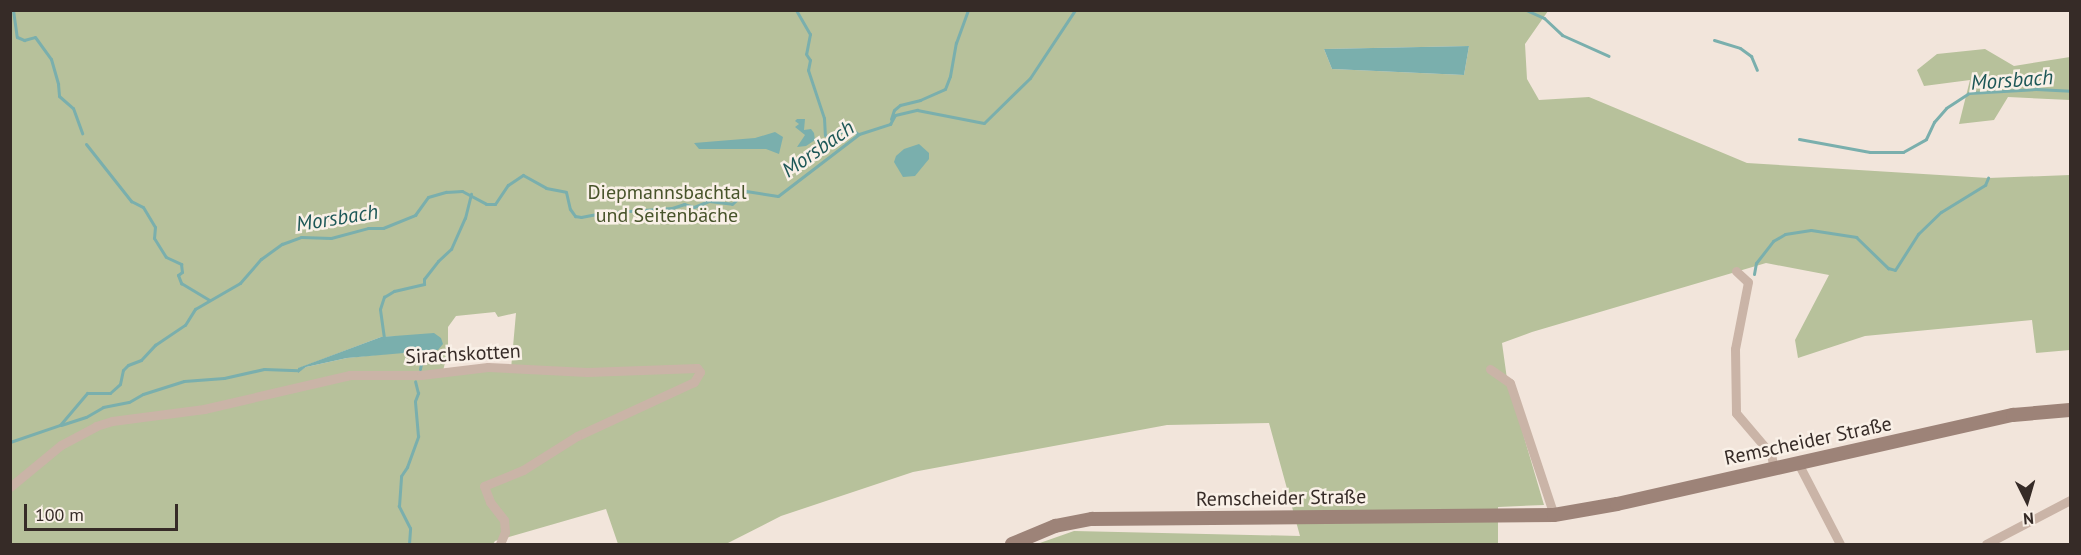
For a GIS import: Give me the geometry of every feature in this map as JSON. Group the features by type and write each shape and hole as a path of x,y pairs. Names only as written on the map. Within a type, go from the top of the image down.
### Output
{"main road":[{"name":"Remscheider Straße","path":"1012,544 1055,526 1092,519 1554,515 1617,504 2013,416 2070,410"}],"street":[{"path":"1736,271 1748,282 1735,349 1736,413 1771,454 1774,469"},
{"name":"Sirachskotten","path":"10,487 61,445 96,426 112,421 204,409 350,375 421,375 488,366 587,372 697,368 700,372 694,382 578,436 523,470 484,486 490,502 504,520 505,532 500,544"},
{"path":"1490,369 1510,383 1554,515"},
{"path":"1798,463 1840,544"},
{"path":"1986,544 2070,500"}],"green space":[{"name":"Diepmannsbachtal und Seitenbäche","path":"10,11 1548,11 1525,44 1527,79 1539,100 1589,97 1747,163 1988,178 2070,175 2070,350 2036,353 2032,320 1865,336 1798,358 1795,340 1829,275 1766,263 1532,332 1502,343 1507,379 1544,505 1498,507 1498,544 1037,544 1074,531 1300,536 1269,423 1167,425 913,472 781,516 726,544 618,544 606,509 495,541 493,544 11,544","holes":["1469,46 1464,75 1332,69 1324,49","495,312 498,317 516,313 511,369 443,371 448,350 448,327 456,316","432,335 423,354 413,351 347,358 306,367 298,372 299,368 381,337"]},
{"path":"1985,49 2014,66 2070,57 2070,100 2008,97 1994,120 1959,124 1970,80 1924,86 1917,70 1937,54"}],"water":[{"path":"1469,46 1464,75 1332,69 1324,49"},
{"path":"805,119 804,130 811,129 814,133 815,140 806,146 797,147 805,135 795,127 799,124 795,121"},
{"path":"775,132 783,137 779,154 766,149 699,149 694,143 755,138"},
{"path":"919,144 929,153 929,159 915,176 903,177 894,162 896,156 904,149"},
{"path":"434,333 441,338 443,344 438,350 347,358 306,367 298,373 298,368 381,337"}],"waterway":[{"path":"13,10 17,37 24,40 35,37 51,59 59,96 73,108 82,133"},
{"path":"796,10 810,34 806,54 810,60 808,70 824,118 825,135 829,137 850,128 858,134"},
{"path":"891,119 894,110 900,105 920,100 945,89 950,76 956,43 968,10"},
{"name":"Morsbach","path":"10,442 60,425 87,393 110,393 120,384 123,370 128,365 141,360 155,345 185,325 195,309 240,283 261,259 282,244 301,237 331,238 368,228 383,228 415,215 428,197 446,192 462,191 486,204 495,204 508,185 523,175 546,188 566,192 570,209 575,216 581,217 601,213 672,208 684,204 694,207 709,201 732,204 746,191 778,196 859,134 890,124 895,115 917,110 984,123 1030,78 1075,10"},
{"name":"Morsbach","path":"1526,10 1544,18 1562,35 1609,56"},
{"name":"Morsbach","path":"1714,40 1740,48 1751,56 1757,70"},
{"name":"Morsbach","path":"1799,139 1870,152 1903,152 1926,139 1934,122 1946,108 1969,93 2036,89 2070,91"},
{"path":"86,144 131,201 143,207 155,227 154,238 166,257 181,264 182,272 178,275 181,283 209,300"},
{"path":"1754,274 1756,263 1773,241 1785,234 1811,230 1856,237 1888,268 1895,270 1918,234 1941,212 1985,185 1988,178"},
{"path":"384,338 380,309 384,297 394,291 424,284 424,279 451,249 465,218 471,194"},
{"path":"420,369 423,354"},
{"path":"61,425 86,417 103,407 129,402 143,394 184,381 224,378 264,369 298,370"},
{"path":"409,544 410,528 399,506 401,476 407,467 418,436 415,401 418,393 415,381"}]}
